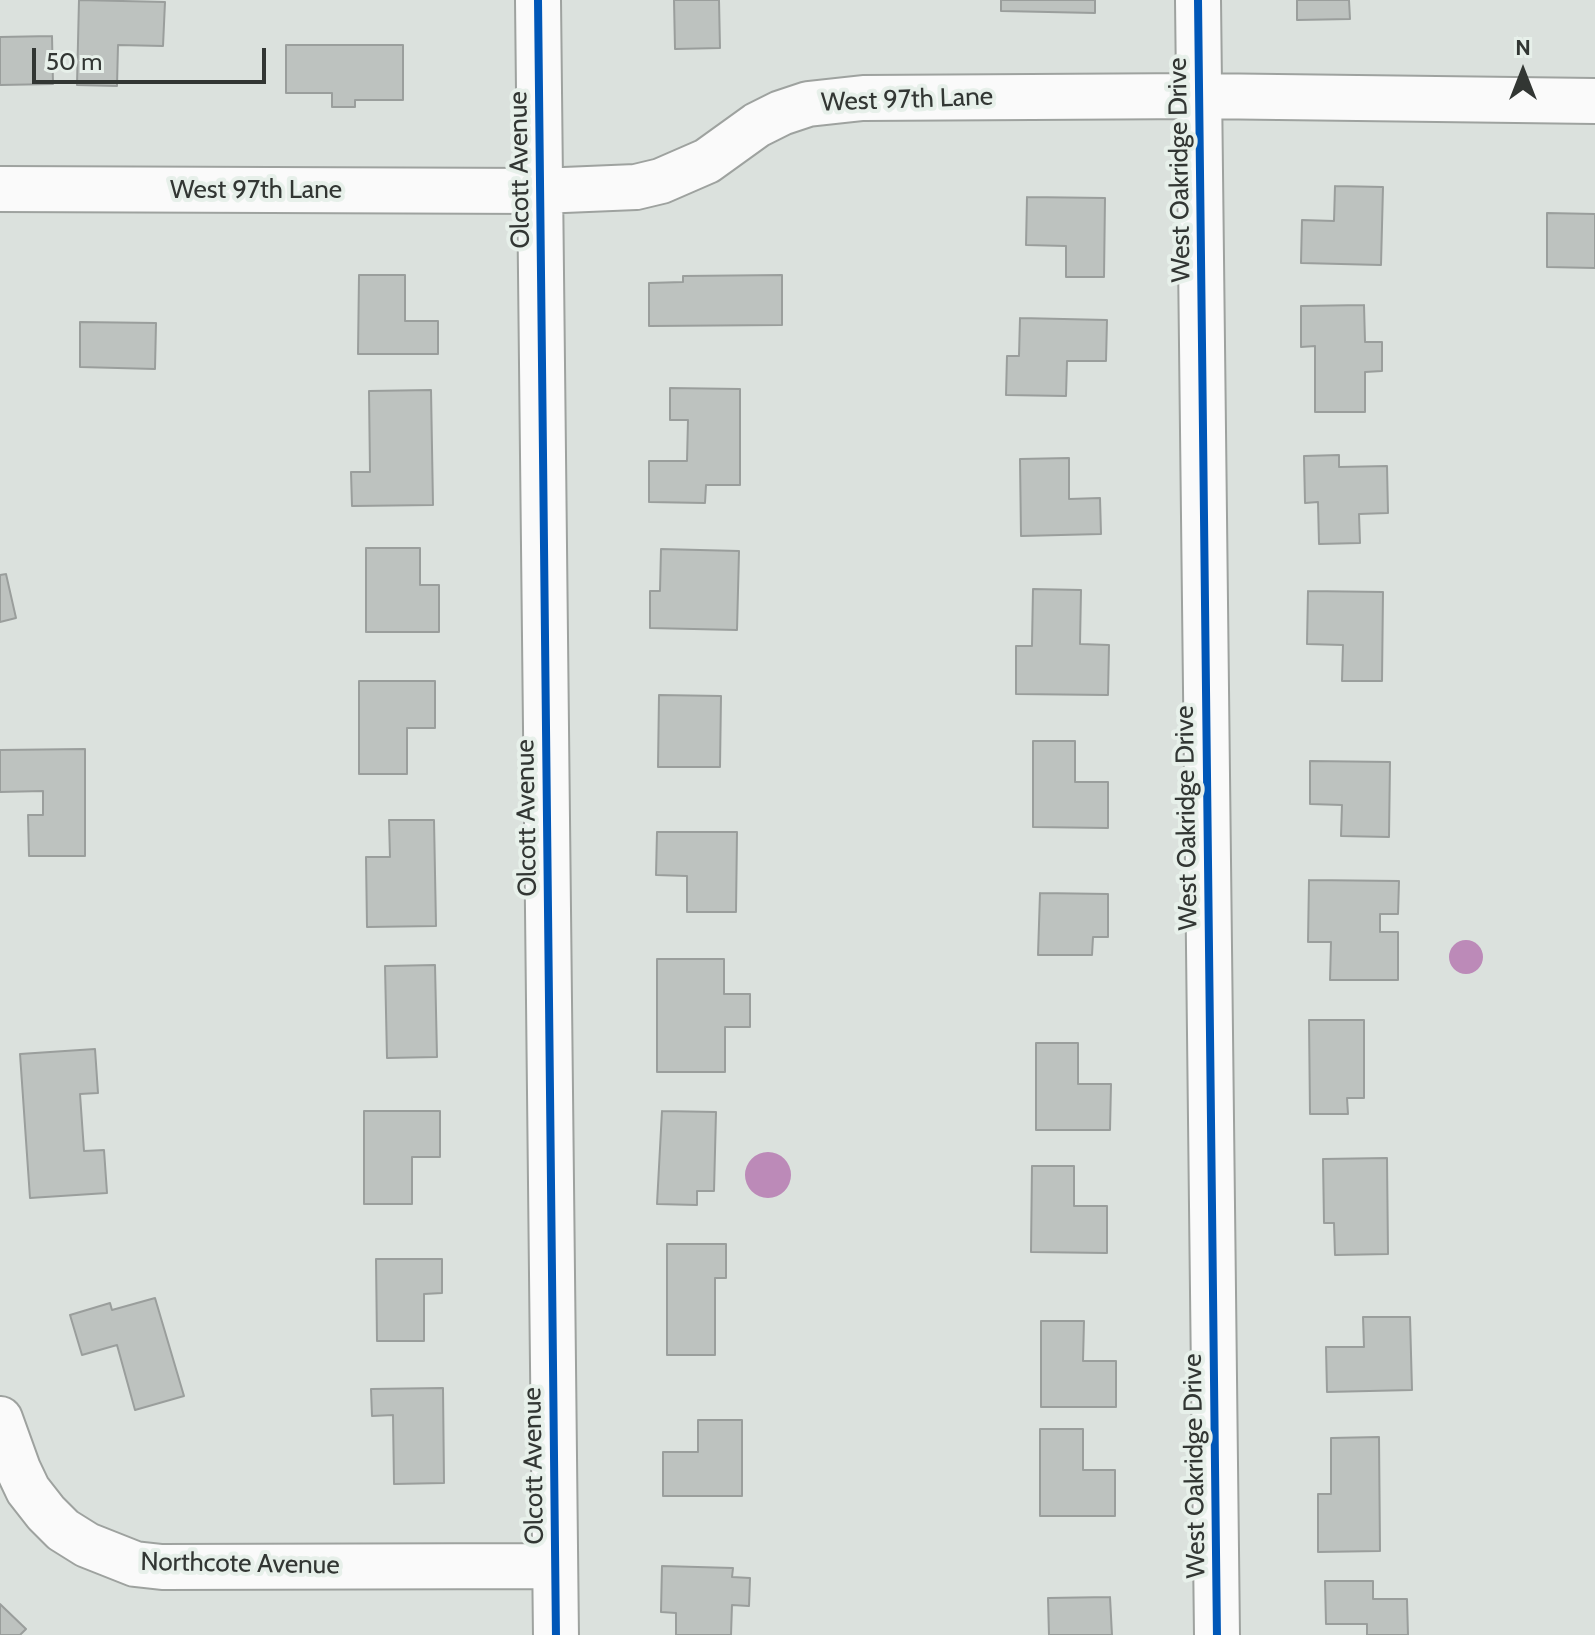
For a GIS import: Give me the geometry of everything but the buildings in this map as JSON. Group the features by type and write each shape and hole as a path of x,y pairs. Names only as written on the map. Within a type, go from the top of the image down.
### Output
{"street":[{"name":"Olcott Avenue","path":"538,0 556,1635"},
{"name":"West Oakridge Drive","path":"1198,0 1217,1635"},
{"name":"West 97th Lane","path":"0,189 605,190 661,181 707,161 757,125 781,113 822,102 863,98 1199,96 1595,101"},
{"name":"Northcote Avenue","path":"0,1419 28,1490 46,1513 63,1530 87,1545 135,1564 162,1567 555,1566"}],"shaded area":[{"path":"1466,940 1478,945 1483,957 1478,969 1466,974 1454,969 1449,957 1454,945"},
{"path":"768,1152 784,1159 791,1175 784,1191 768,1198 752,1191 745,1175 752,1159"}],"cycle path":[{"path":"538,0 556,1635"},
{"path":"1198,0 1217,1635"}]}
